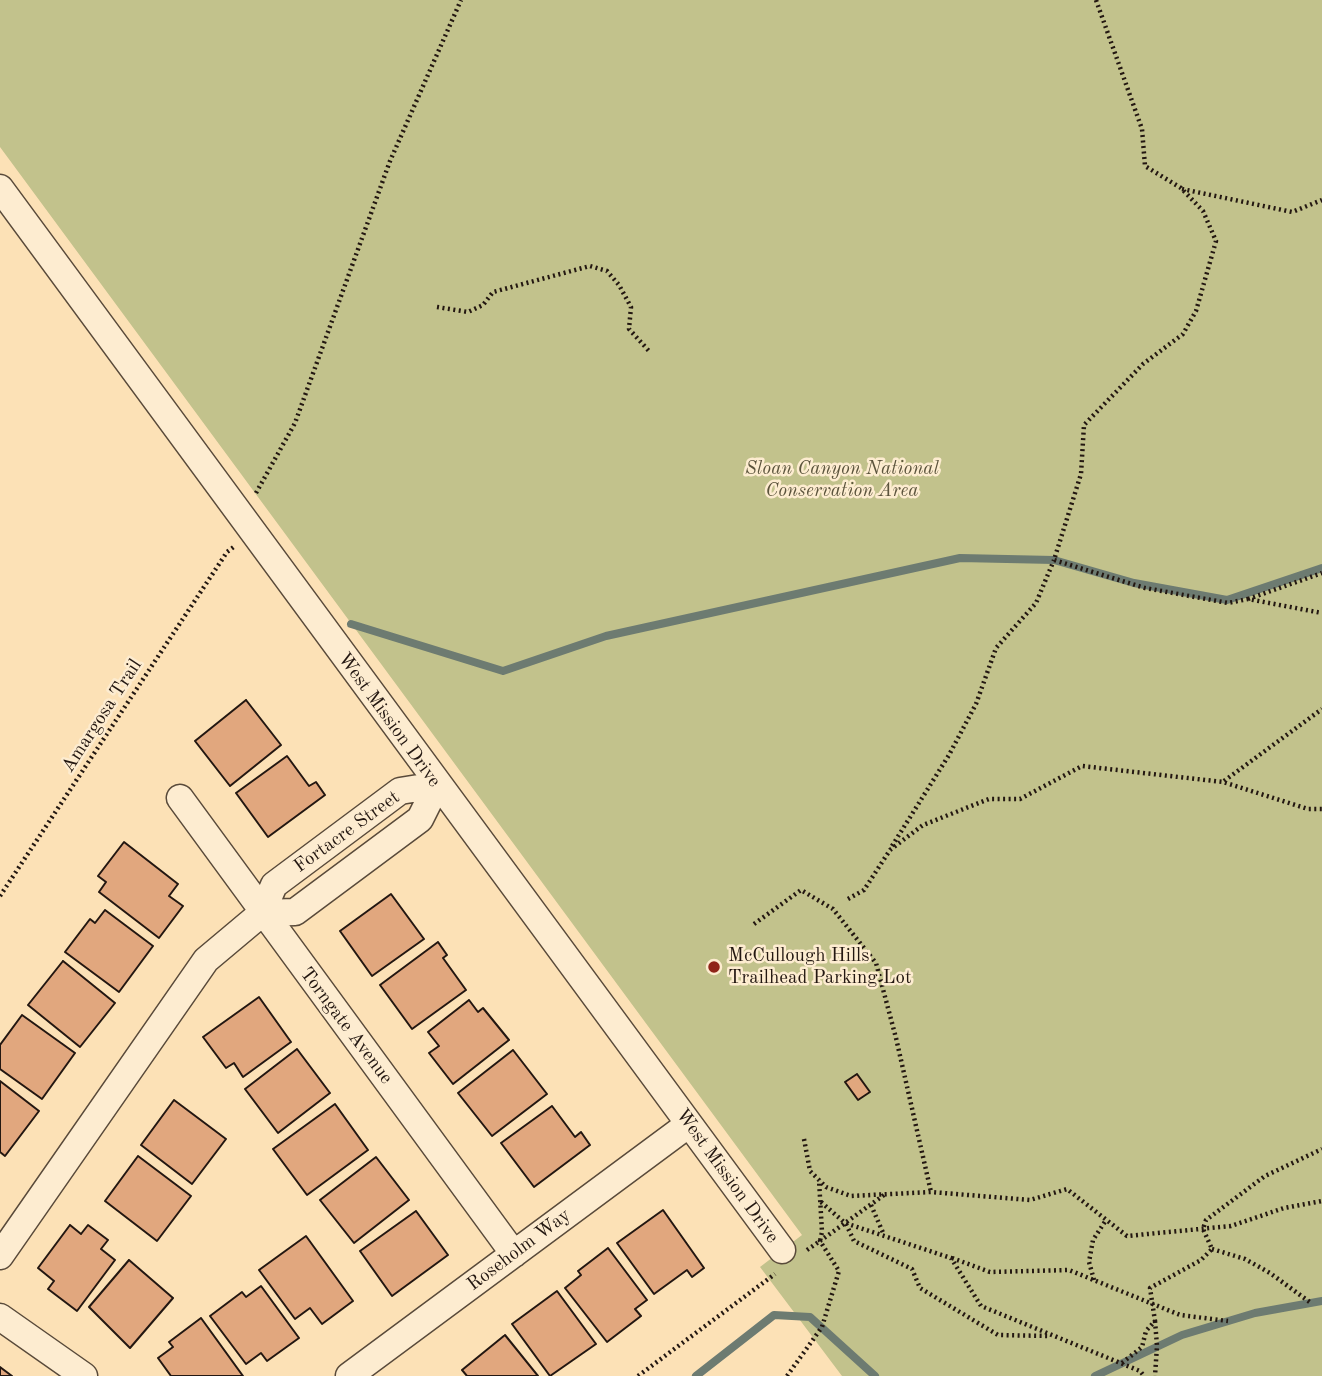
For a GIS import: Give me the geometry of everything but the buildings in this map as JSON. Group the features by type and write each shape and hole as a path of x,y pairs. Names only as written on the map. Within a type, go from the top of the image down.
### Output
{"street":[{"name":"West Mission Drive","path":"0,188 689,1124 786,1260"},
{"name":"Fortacre Street","path":"0,1255 206,960 262,913 274,885 400,791 437,785"},
{"name":"Torngate Avenue","path":"180,798 514,1254"},
{"name":"Roseholm Way","path":"349,1376 689,1124"},
{"path":"0,1317 84,1376"}],"path":[{"path":"242,518 295,423 390,160 461,0"},
{"path":"848,899 864,890 922,800 976,704 996,648 1036,603 1054,560 1081,474 1084,425 1143,364 1183,334 1196,311 1216,241 1203,211 1181,188 1145,166 1142,129 1097,0"},
{"path":"1181,188 1292,212 1322,200"},
{"path":"437,307 468,312 483,305 493,292 590,266 607,271 619,285 631,307 629,329 649,351"},
{"name":"Amargosa Trail","path":"0,896 226,552"},
{"path":"1054,560 1145,588 1228,603 1248,599 1322,573"},
{"path":"1248,599 1322,612"},
{"path":"1223,782 1322,709"},
{"path":"890,850 923,825 989,799 1020,799 1082,766 1223,782 1308,809 1322,809"},
{"path":"754,924 802,890 833,909 876,963 896,1038 930,1192"},
{"path":"804,1139 810,1171 826,1187 851,1196 930,1192 1030,1200 1067,1189 1126,1236 1231,1226 1284,1208 1322,1201"},
{"path":"1311,1303 1270,1273 1245,1259 1212,1249 1203,1229 1206,1220 1265,1176 1322,1149"},
{"path":"787,1376 822,1327 839,1271 820,1241 819,1180"},
{"path":"638,1376 786,1260 820,1241 886,1194"},
{"path":"821,1202 845,1223 854,1241 912,1269 920,1288 998,1335 1053,1336"},
{"path":"871,1205 884,1235"},
{"path":"1094,1281 1088,1262 1093,1240 1106,1220"},
{"path":"845,1223 990,1272 1069,1270 1180,1315 1228,1321"},
{"path":"1155,1376 1157,1346 1150,1287 1201,1260 1212,1249"},
{"path":"951,1258 981,1307 1122,1363 1140,1371 1144,1376"},
{"path":"1122,1363 1142,1347 1146,1331 1154,1321"}],"green space":[{"name":"Sloan Canyon National Conservation Area","path":"0,0 1322,0 1322,1376 842,1376 760,1267 802,1235 0,147"}],"waterway":[{"path":"351,624 503,671 606,636 960,558 1054,560 1134,583 1227,600 1322,568"},
{"path":"1095,1376 1182,1335 1255,1313 1322,1301"},
{"path":"696,1376 774,1315 810,1317 875,1376"}],"place":[{"name":"McCullough Hills Trailhead Parking Lot","path":"714,967"}]}
